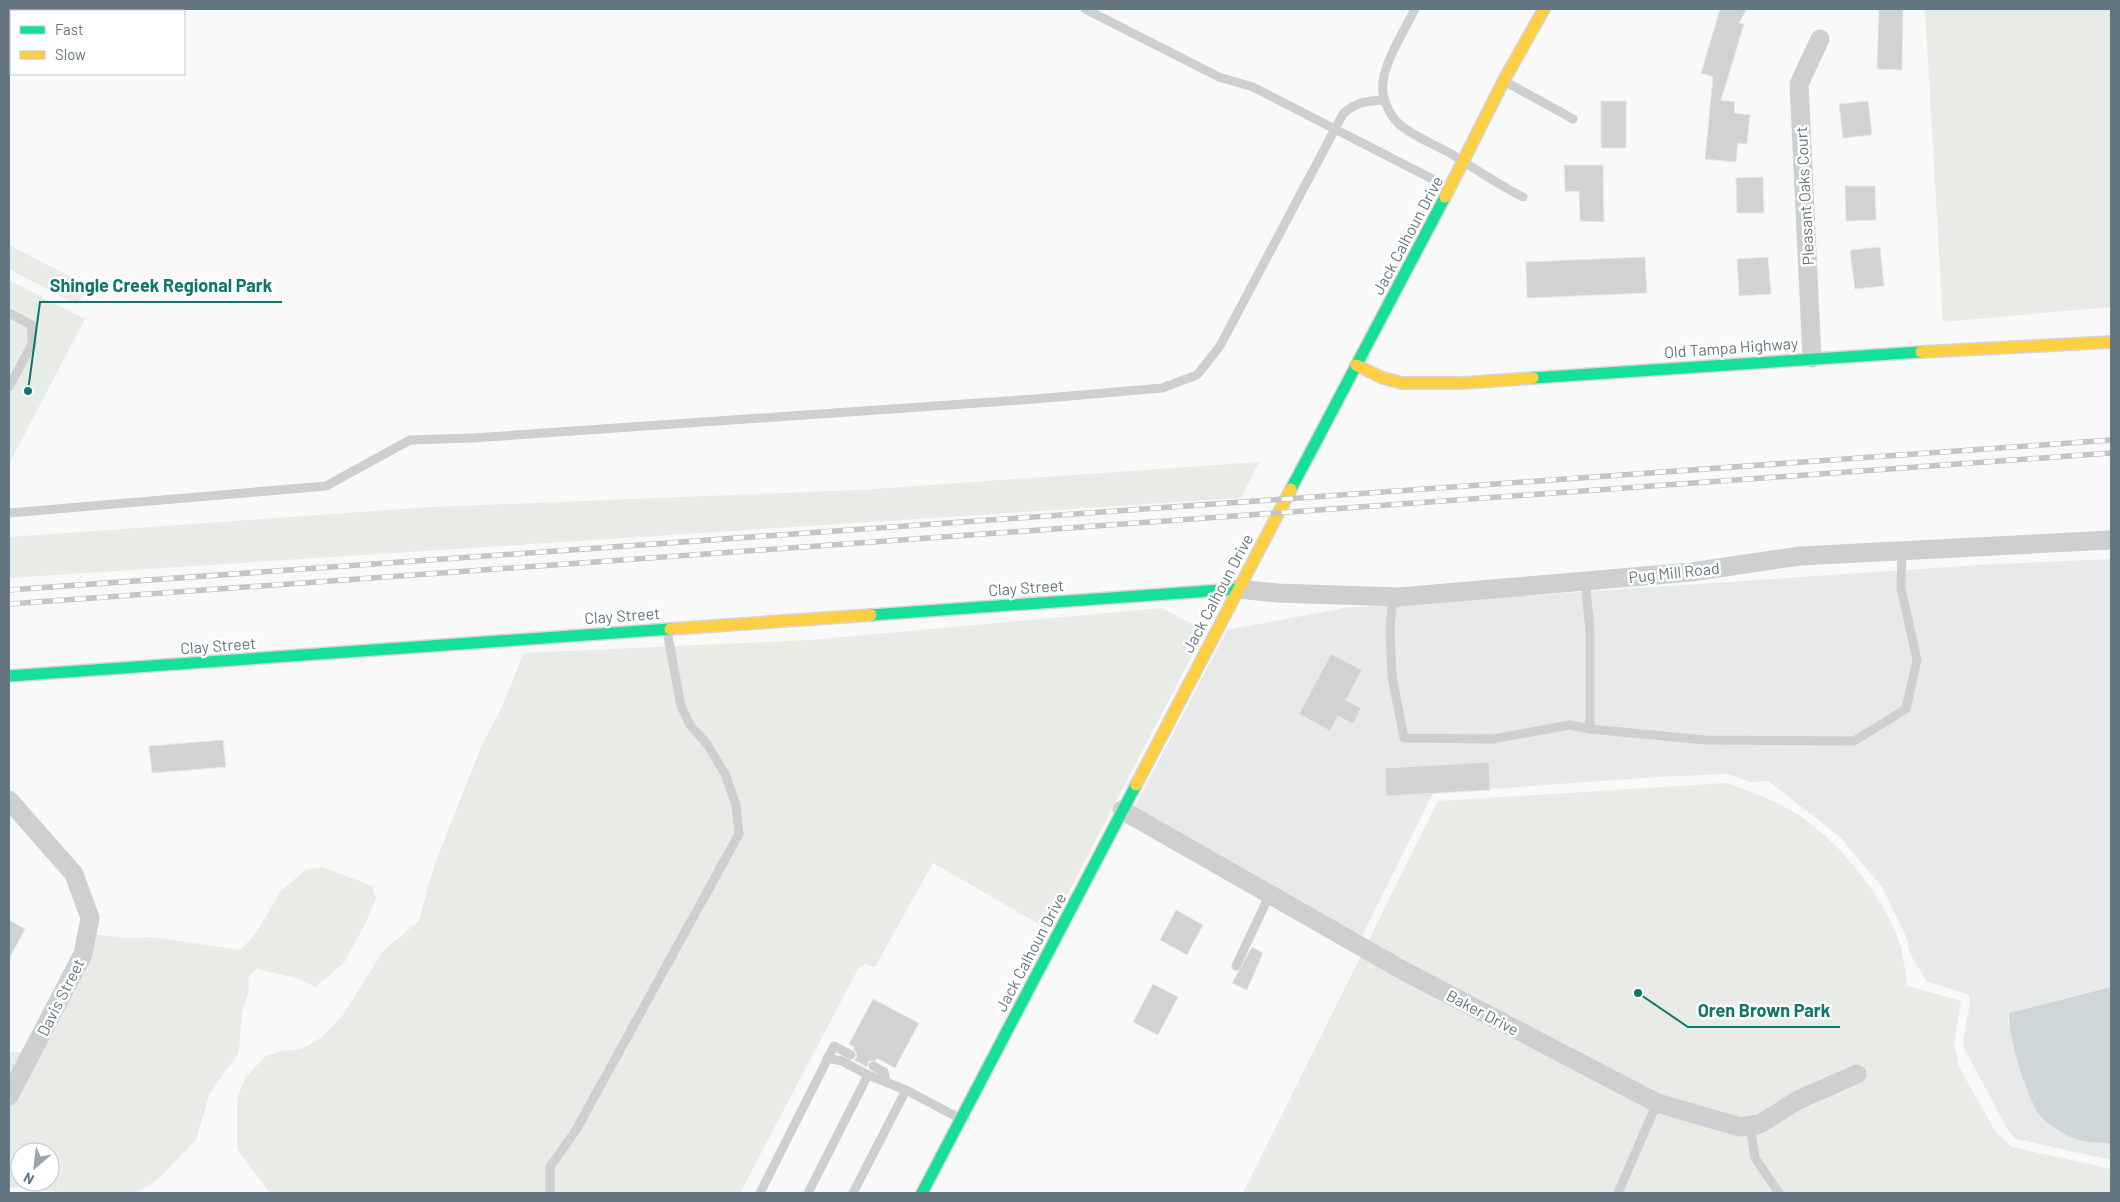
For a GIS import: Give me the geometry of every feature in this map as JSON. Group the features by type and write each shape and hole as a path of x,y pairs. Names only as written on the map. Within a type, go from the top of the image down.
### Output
{"street":[{"name":"Jack Calhoun Drive","path":"922,1193 1450,188 1504,80 1544,9"},
{"name":"Pleasant Oaks Court","path":"1812,358 1799,84 1820,39"},
{"name":"Old Tampa Highway","path":"1356,365 1383,378 1402,383 1463,383 1812,358 2111,342"},
{"name":"Pug Mill Road","path":"1238,589 1393,597 1691,572 1800,556 2111,540"},
{"name":"Clay Street","path":"9,676 1238,589"},
{"name":"Davis Street","path":"9,800 74,874 90,918 83,954 9,1096"},
{"name":"Baker Drive","path":"1122,810 1404,971 1657,1103 1740,1127 1750,1126"},
{"path":"1750,1126 1760,1124 1798,1100 1857,1074"}],"lane":[{"path":"1085,9 1219,77 1252,87 1450,188"},
{"path":"1415,9 1386,69 1382,83 1384,100 1398,124 1463,161 1496,183 1523,197"},
{"path":"1504,80 1573,118"},
{"path":"9,513 326,486 410,440 483,437 1035,399 1162,388 1197,375 1220,346 1343,114 1352,106 1362,101 1384,100"},
{"path":"9,313 32,325 32,344 9,387"},
{"path":"1393,597 1390,629 1392,677 1404,738 1493,739 1570,724 1590,729 1705,740 1854,741 1906,709 1917,660 1900,588 1902,551"},
{"path":"1585,581 1590,630 1590,729"},
{"path":"550,1193 550,1167 576,1130 739,834 736,805 725,774 707,744 690,725 681,706 666,628"},
{"path":"1236,966 1270,894"},
{"path":"760,1193 834,1046 850,1055"},
{"path":"828,1058 842,1061 868,1075 906,1090 961,1119"},
{"path":"873,1066 884,1072 886,1082"},
{"path":"808,1193 868,1075"},
{"path":"853,1193 906,1090"},
{"path":"1618,1193 1657,1103"},
{"path":"1750,1126 1755,1158 1779,1193"}],"shaded area":[{"path":"1925,9 2111,9 2111,307 1943,322"},
{"path":"9,245 88,286 77,305 9,269"},
{"path":"9,280 85,319 9,464"},
{"path":"1259,462 1241,498 9,578 9,537 430,507 859,490"},
{"path":"2111,559 2111,987 2009,1013 2008,1021 2017,1058 2041,1118 2072,1138 2111,1144 2111,1160 2016,1139 2009,1132 1964,1048 1963,1043 1970,1002 1969,996 1927,982 1910,954 1907,939 1882,887 1839,836 1768,781 1751,782 1727,774 1657,777 1435,793 1431,797 1362,936 1132,812 1227,630 1344,608 1979,565"},
{"path":"1162,608 1205,631 1049,930 933,863 875,967 865,964 858,969 740,1193 270,1193 237,1149 237,1099 245,1078 266,1056 282,1051 302,1049 322,1037 343,1015 383,951 419,921 433,869 481,747 501,709 524,653 809,640"},
{"path":"1726,783 1785,807 1818,830 1847,858 1873,891 1884,909 1900,944 1908,986 1961,1001 1954,1044 1959,1067 1995,1131 2012,1147 2111,1169 2111,1193 1243,1193 1438,801"},
{"path":"323,867 372,886 376,898 367,920 344,963 315,987 297,978 256,969 248,978 249,989 242,1014 239,1052 209,1095 196,1140 158,1179 136,1193 60,1192 60,1142 10,1142 9,1187 9,1052 23,1052 91,934 129,938 152,937 240,950 256,933 281,891 305,870"},
{"path":"2111,987 2111,1144 2077,1140 2056,1129 2041,1117 2035,1108 2019,1066 2011,1037 2009,1013"}],"building":[{"path":"1720,9 1747,9 1739,23 1744,24 1721,100 1735,102 1734,113 1750,115 1747,144 1738,143 1736,162 1705,159 1713,77 1701,73"},
{"path":"1879,9 1903,9 1902,70 1877,69"},
{"path":"1601,101 1626,101 1626,148 1601,148"},
{"path":"1868,101 1872,135 1843,138 1839,104"},
{"path":"1564,165 1603,165 1604,222 1580,221 1579,191 1565,192"},
{"path":"1763,177 1764,213 1737,213 1736,178"},
{"path":"1845,186 1875,186 1876,220 1846,221"},
{"path":"1880,247 1884,286 1855,289 1850,250"},
{"path":"1645,257 1647,293 1527,298 1526,262"},
{"path":"1768,257 1771,294 1739,296 1737,259"},
{"path":"1331,654 1362,670 1346,700 1361,708 1353,724 1338,716 1330,731 1299,714"},
{"path":"223,740 226,767 152,773 149,746"},
{"path":"1489,762 1490,790 1386,796 1385,768"},
{"path":"1176,910 1203,925 1187,955 1160,940"},
{"path":"9,920 25,929 9,959"},
{"path":"1252,947 1263,953 1247,990 1232,983"},
{"path":"1153,984 1178,997 1158,1035 1133,1022"},
{"path":"873,999 919,1023 895,1068 877,1058 876,1061 869,1061 867,1067 854,1060 857,1057 856,1052 853,1049 854,1047 849,1044"}],"railway":[{"path":"9,590 2111,440"},
{"path":"9,604 2111,453"}],"traffic: fast":[{"path":"1291,489 1445,197"},
{"path":"1533,378 1921,352"},
{"path":"871,615 1237,589"},
{"path":"9,676 670,629"},
{"path":"922,1193 1136,785"}],"traffic: slow":[{"path":"1445,197 1504,80 1544,9"},
{"path":"1921,352 2111,342"},
{"path":"1356,365 1383,378 1402,383 1463,383 1533,378"},
{"path":"1136,785 1291,489"},
{"path":"670,629 871,615"}],"place":[{"name":"Shingle Creek Regional Park","path":"28,391"},
{"name":"Oren Brown Park","path":"1638,993"}]}
